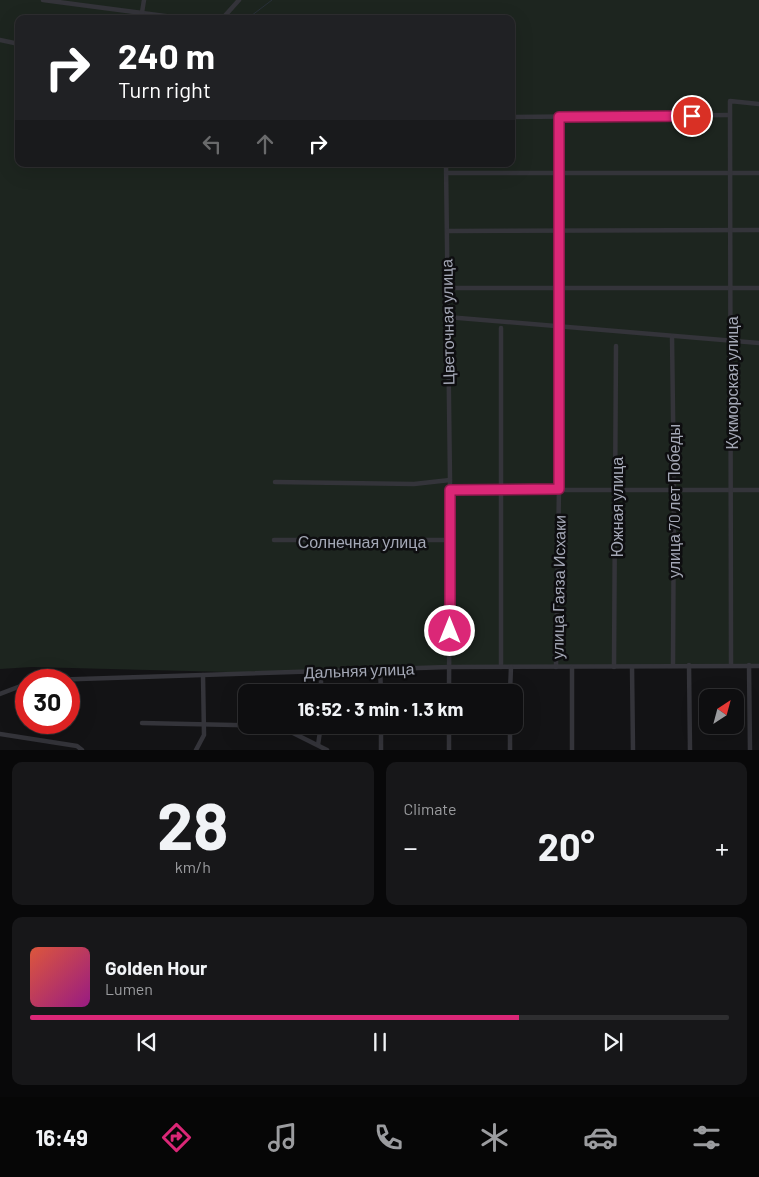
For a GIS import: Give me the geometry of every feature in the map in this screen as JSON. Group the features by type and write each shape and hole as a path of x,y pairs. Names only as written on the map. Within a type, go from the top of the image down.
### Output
{"street":[{"path":"43,0 162,15"},
{"path":"142,12 144,0"},
{"path":"226,15 239,0"},
{"path":"0,40 15,43"},
{"name":"Кукморская улица","path":"731,665 730,101 759,104"},
{"path":"515,117 730,115"},
{"name":"улица Гаяза Исхаки","path":"556,667 559,489 559,117"},
{"name":"Цветочная улица","path":"446,167 450,480 449,667"},
{"path":"446,173 759,173"},
{"path":"446,231 759,230"},
{"path":"447,288 759,288"},
{"path":"447,317 759,343"},
{"path":"500,328 502,489 501,667"},
{"name":"улица 70 лет Победы","path":"672,337 674,489 673,665"},
{"name":"Южная улица","path":"614,667 616,346"},
{"path":"275,482 414,484 450,480"},
{"path":"450,490 759,490"},
{"name":"Солнечная улица","path":"274,540 450,540"},
{"path":"689,665 690,750"},
{"path":"749,665 750,750"},
{"name":"Дальняя улица","path":"80,679 449,667 759,666"},
{"path":"449,667 449,684"},
{"path":"510,684 511,667"},
{"path":"572,667 572,750"},
{"path":"632,667 633,750"},
{"path":"380,669 381,684"},
{"path":"321,671 321,684"},
{"path":"196,750 204,734 203,675"},
{"path":"0,694 15,688"},
{"path":"142,723 279,726 327,750"},
{"path":"0,734 77,746 82,750"},
{"path":"318,746 320,734"},
{"path":"381,734 381,750"},
{"path":"449,734 449,750"},
{"path":"510,734 510,750"}],"shaded area":[{"path":"0,0 759,0 759,668 743,665 492,665 265,673 32,667 0,669"}],"waterway":[{"path":"252,15 272,0"}],"route":[{"path":"450,631 450,490 559,489 559,117 692,116"}]}
